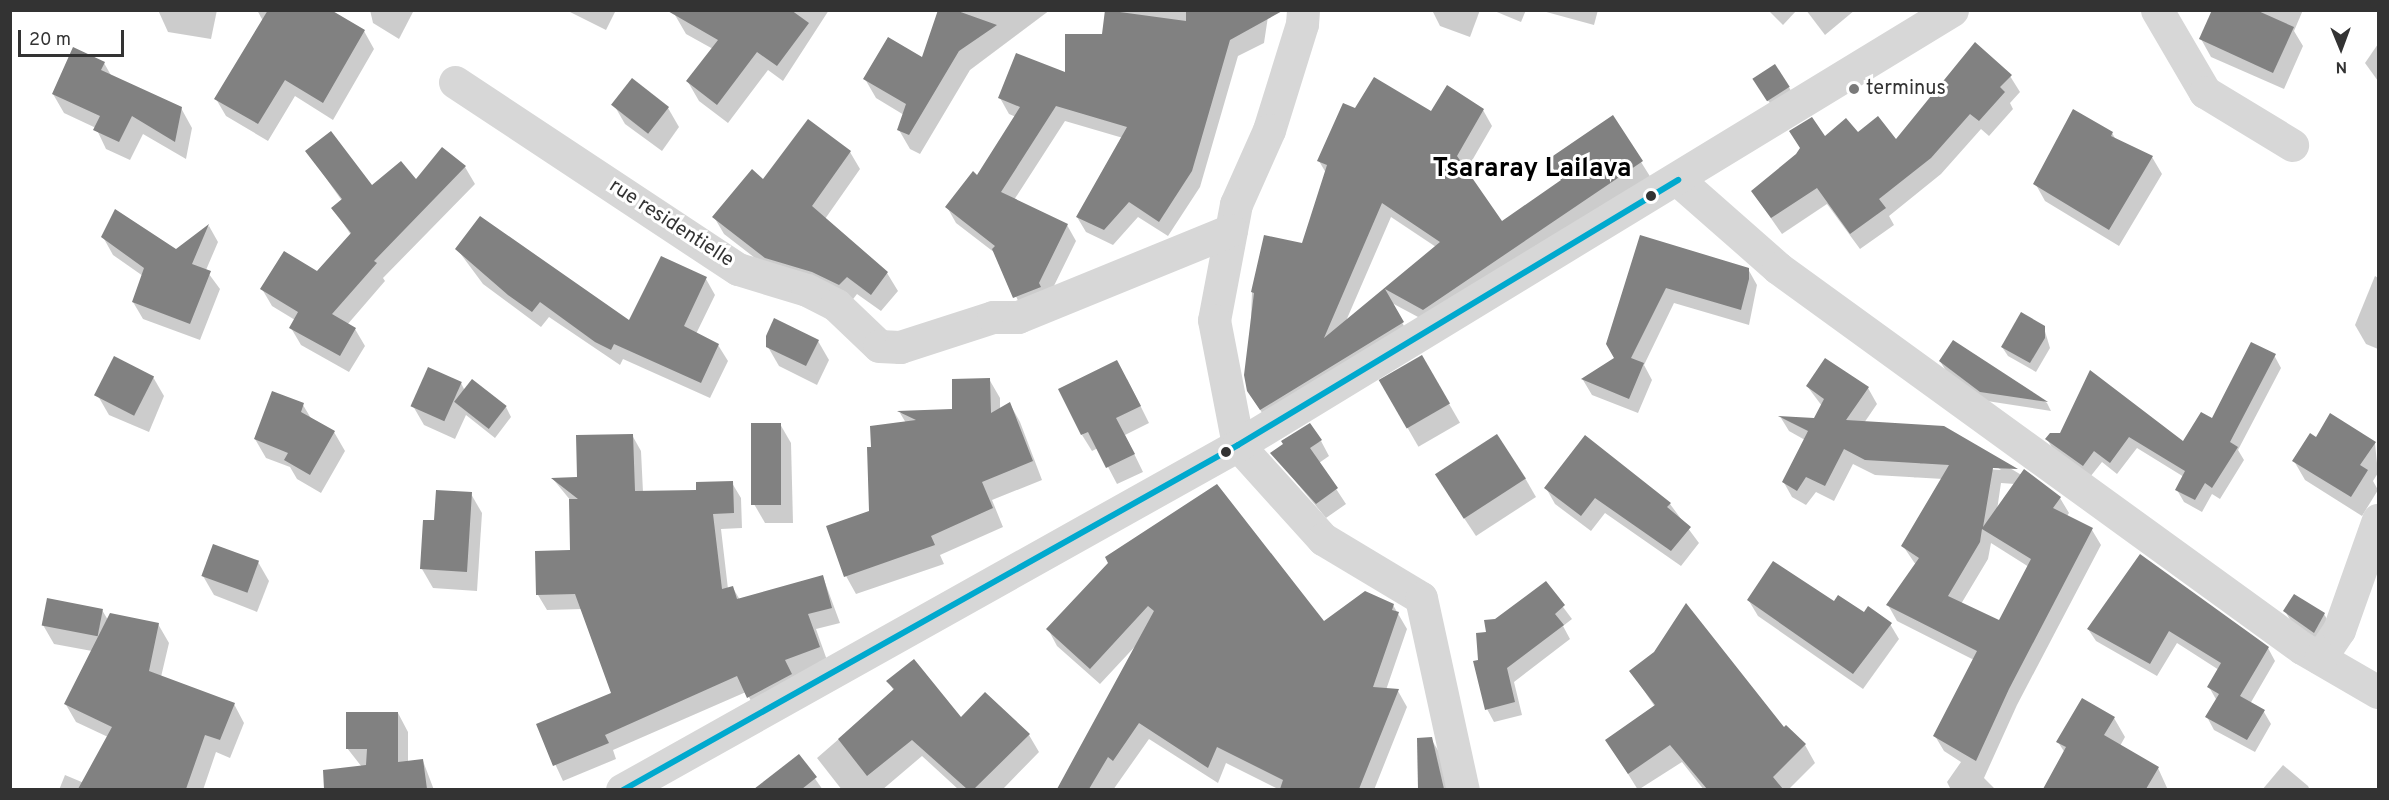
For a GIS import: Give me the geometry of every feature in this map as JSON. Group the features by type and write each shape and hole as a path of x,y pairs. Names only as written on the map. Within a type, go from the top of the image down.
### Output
{"street":[{"path":"1302,10 1302,24 1269,130 1236,204 1214,320 1238,446 1323,540 1420,598 1463,789"},
{"path":"622,789 1238,446 1678,180 1952,10"},
{"path":"2157,10 2205,92 2292,145"},
{"name":"rue residentielle","path":"455,82 738,269 807,290 836,305 879,346 900,347 993,317 1018,317 1231,230"},
{"path":"1678,180 1778,268 2320,658 2379,692"},
{"path":"2320,658 2339,630 2379,520"}],"building":[{"path":"268,10 331,10 365,30 323,103 285,80 258,124 214,99"},
{"path":"666,10 791,10 809,23 777,66 757,52 717,105 686,81 718,40"},
{"path":"938,10 955,10 997,25 959,51 909,135 897,130 906,104 863,79 888,37 922,57"},
{"path":"1105,10 1186,21 1186,10 1284,10 1230,40 1192,171 1159,222 1129,202 1104,230 1076,217 1127,127 1056,106 1001,192 1068,224 1039,283 1041,287 1013,298 992,249 995,246 945,207 973,171 977,175 1020,107 998,98 1016,53 1065,72 1065,34 1102,34"},
{"path":"2212,10 2256,10 2294,27 2273,73 2199,39"},
{"path":"1975,42 2012,75 2000,87 2005,92 1979,121 1970,114 1931,158 1879,199 1886,208 1850,234 1817,188 1771,218 1751,191 1796,154 1800,148 1789,131 1812,117 1825,136 1846,118 1858,132 1878,116 1896,139"},
{"path":"73,47 105,62 101,70 182,107 175,142 132,116 119,142 93,130 100,116 52,94"},
{"path":"1775,64 1790,87 1767,101 1752,79"},
{"path":"1374,77 1431,111 1447,85 1484,109 1457,156 1502,221 1561,180 1547,160 1613,115 1643,161 1423,310 1385,289 1404,322 1260,410 1247,391 1244,375 1254,293 1251,292 1264,235 1302,243 1327,165 1317,161 1343,103 1355,108","holes":["1382,203 1440,242 1324,338"]},
{"path":"632,78 669,107 648,134 611,105"},
{"path":"2073,109 2113,132 2111,136 2153,156 2109,230 2033,184"},
{"path":"808,119 851,151 812,206 888,272 871,295 847,277 839,285 812,272 765,258 712,217 752,169 763,179"},
{"path":"331,131 372,185 401,161 416,179 442,147 466,166 374,261 377,263 332,314 356,328 340,356 289,328 298,312 260,289 284,251 317,271 351,233 331,208 342,199 305,151"},
{"path":"115,209 176,249 209,224 192,264 211,271 190,324 132,302 144,268 101,237"},
{"path":"480,216 629,320 661,256 707,277 684,326 719,344 701,383 614,344 611,350 595,342 540,302 532,312 508,295 455,249"},
{"path":"1640,235 1749,268 1749,279 1741,310 1666,288 1631,358 1644,363 1629,399 1581,379 1614,358 1606,344"},
{"path":"2021,312 2045,326 2045,338 2030,363 2001,347"},
{"path":"774,318 819,340 806,366 766,347 766,336"},
{"path":"1953,340 2048,402 1980,392 1939,361"},
{"path":"2251,342 2276,354 2230,442 2238,447 2212,488 2205,483 2195,500 2175,490 2185,471 2129,437 2110,463 2094,451 2083,466 2045,439 2050,433 2060,433 2090,370 2183,441 2201,412 2212,418"},
{"path":"1422,355 1450,403 1407,428 1379,380"},
{"path":"114,356 154,376 134,416 94,395"},
{"path":"1825,358 1869,387 1846,420 1944,426 2018,469 1993,468 1983,527 2024,469 2061,497 2053,508 2093,528 2009,689 1976,761 1933,736 1977,651 1886,605 1919,558 1901,546 1949,465 1865,460 1844,449 1825,486 1806,477 1797,491 1782,482 1808,431 1778,416 1814,418 1824,399 1806,386","holes":["1982,529 2031,559 1999,620 1948,596 1980,542"]},
{"path":"1117,360 1141,406 1116,418 1135,454 1106,468 1088,432 1081,435 1058,389"},
{"path":"428,367 462,382 444,421 411,406"},
{"path":"990,378 991,413 1010,402 1033,461 982,482 993,508 931,536 935,545 844,577 826,526 869,511 867,447 871,447 870,426 916,420 897,411 952,409 952,379"},
{"path":"472,379 507,406 489,429 454,402"},
{"path":"272,391 304,403 301,412 335,431 310,475 284,460 288,453 254,439"},
{"path":"2330,413 2376,442 2360,465 2368,470 2351,497 2292,461 2310,433 2316,437"},
{"path":"751,423 781,423 781,505 751,505"},
{"path":"1310,423 1322,440 1310,448 1338,488 1316,504 1270,453 1283,444 1281,441"},
{"path":"633,434 635,491 696,490 696,482 733,481 734,513 713,514 722,589 733,586 737,599 823,575 832,608 808,614 820,647 785,660 792,674 747,698 737,676 605,735 609,743 553,766 536,724 611,693 575,594 536,595 535,551 570,550 569,499 578,499 551,478 577,477 576,435"},
{"path":"1497,434 1526,478 1464,519 1435,474"},
{"path":"1585,435 1671,503 1667,507 1691,527 1671,551 1595,498 1581,516 1544,488"},
{"path":"1217,484 1324,621 1365,591 1394,604 1392,610 1399,612 1373,687 1399,689 1359,789 1280,789 1283,780 1217,747 1208,768 1139,723 1113,761 1108,757 1089,789 1057,789 1154,611 1148,606 1090,669 1046,629 1108,563 1105,557"},
{"path":"436,490 472,492 467,572 420,569 423,520 434,520"},
{"path":"213,544 259,561 247,593 201,576"},
{"path":"2140,554 2269,647 2240,696 2265,710 2247,740 2205,717 2219,694 2207,687 2221,663 2169,631 2150,664 2087,629"},
{"path":"1773,561 1834,601 1838,595 1864,612 1868,606 1892,623 1853,674 1747,600"},
{"path":"1546,581 1565,605 1555,614 1564,625 1507,668 1515,702 1485,710 1473,661 1478,660 1476,633 1486,632 1484,620 1495,619"},
{"path":"2294,594 2325,613 2314,633 2283,611"},
{"path":"47,598 103,609 98,636 42,625"},
{"path":"1686,603 1784,727 1786,725 1806,744 1773,777 1783,789 1707,789 1670,745 1628,774 1605,740 1655,705 1629,671 1654,652"},
{"path":"110,613 159,623 149,671 235,703 220,740 205,735 186,789 78,789 112,727 64,704"},
{"path":"914,659 961,717 985,692 1030,734 974,789 967,789 912,740 867,776 838,739 894,689 886,681"},
{"path":"2082,698 2115,717 2104,735 2159,767 2146,789 2043,789 2066,747 2056,742"},
{"path":"346,712 398,712 398,762 423,759 427,789 324,789 323,770 366,765 367,749 346,749"},
{"path":"1432,737 1444,789 1418,789 1417,738"},
{"path":"799,754 817,777 802,789 754,789"}],"transit line":[{"path":"623,790 1238,445 1678,180"}],"place":[{"name":"terminus","path":"1854,89"}],"district":[{"name":"Tsararay Lailava","path":"1532,170"}]}
